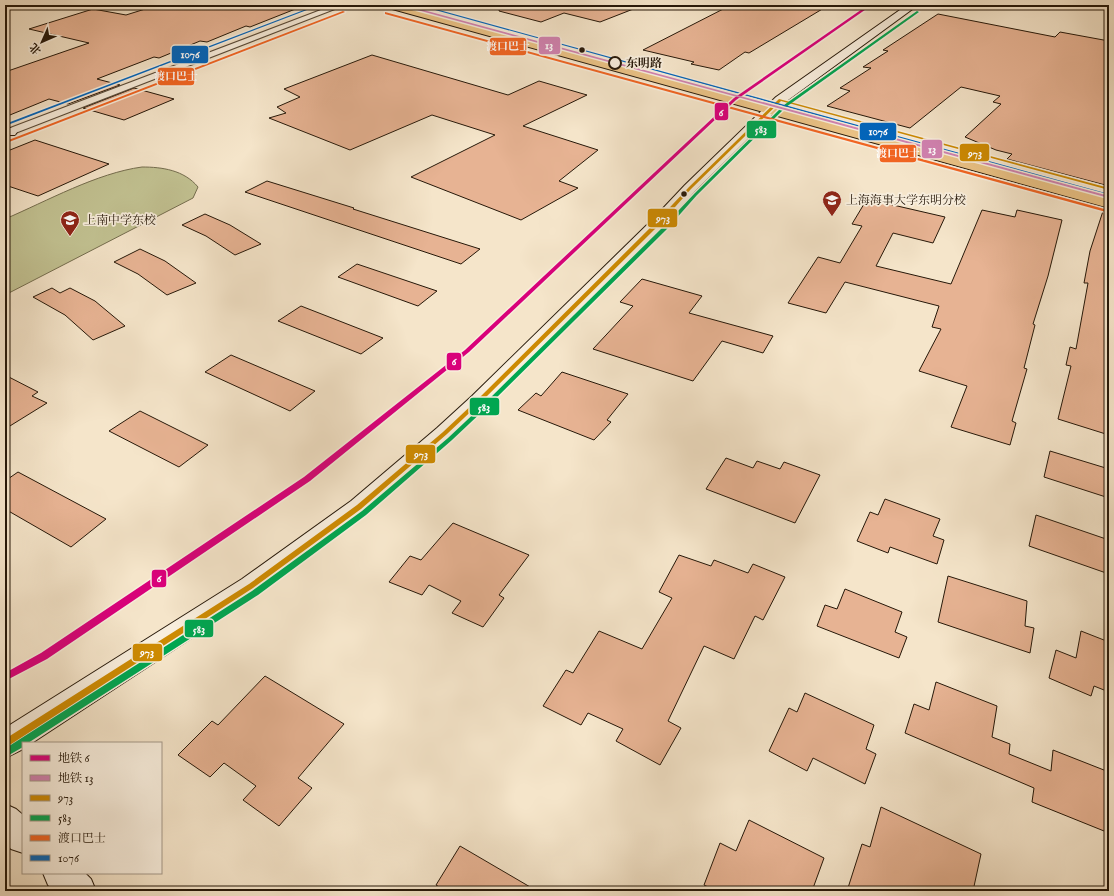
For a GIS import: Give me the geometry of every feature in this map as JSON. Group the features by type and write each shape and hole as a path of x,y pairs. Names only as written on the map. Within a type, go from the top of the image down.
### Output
{"main road":[{"path":"388,5 1109,188"},
{"path":"421,5 775,104 1109,203"},
{"path":"5,744 251,586 359,507 428,449 480,401 658,224 690,188 775,104 913,5"},
{"path":"5,820 22,837"},
{"path":"61,874 79,891"}],"street":[{"path":"7,132 341,5"}],"green space":[{"path":"142,167 165,169 179,173 186,177 198,187 193,198 5,295 5,219 90,181 125,170"}],"building":[{"path":"158,5 183,5 198,8 207,5 303,6 250,27 246,26 207,42 200,41 159,58 154,57 97,79 120,85 68,104 49,99 5,117 5,72 89,43 29,29 93,9 126,15"},
{"path":"500,5 641,6 600,22 564,13 541,22 499,11"},
{"path":"731,5 829,5 749,53 745,52 719,70 691,64 694,62 643,50"},
{"path":"938,14 1055,37 1060,32 1109,41 1109,186 1007,159 1012,154 996,150 965,137 1001,104 993,102 1000,96 961,87 910,128 827,106 850,91 840,88 871,68 863,67 888,51 883,50"},
{"path":"372,55 508,95 539,81 587,95 523,126 598,150 559,181 578,188 521,220 411,177 495,135 432,115 350,150 269,118 286,113 277,107 300,97 284,89"},
{"path":"134,88 174,99 124,120 83,108"},
{"path":"35,140 109,164 38,196 5,185 5,152"},
{"path":"267,181 480,249 461,264 245,192"},
{"path":"867,199 945,217 933,243 893,233 876,266 951,284 982,210 1015,217 1017,210 1062,220 1048,276 1033,324 1035,325 1024,368 1027,369 1012,421 1016,423 1010,445 951,427 967,386 919,371 941,329 932,327 939,306 845,282 826,313 788,303 818,257 840,263 862,226 852,224"},
{"path":"1104,208 1109,209 1109,435 1058,419 1071,366 1066,365 1070,347 1076,349 1088,283 1084,283 1090,251"},
{"path":"205,214 230,225 261,244 235,255 206,236 182,225"},
{"path":"140,249 165,261 196,283 167,295 138,274 114,262"},
{"path":"357,264 437,291 418,306 338,277"},
{"path":"642,279 702,296 689,313 773,336 763,353 722,341 693,381 593,349 633,306 620,302"},
{"path":"52,288 60,293 70,288 95,301 125,326 93,340 65,315 33,297"},
{"path":"301,306 383,338 361,354 278,321"},
{"path":"231,355 315,391 290,411 205,372"},
{"path":"562,372 628,394 607,420 611,422 594,440 518,410 536,393 541,396"},
{"path":"5,375 38,392 32,396 47,403 5,429"},
{"path":"140,411 208,445 179,467 109,431"},
{"path":"1050,451 1109,469 1109,498 1044,477"},
{"path":"726,458 753,468 757,461 780,469 784,462 820,475 795,523 706,489"},
{"path":"18,472 106,519 71,547 5,509 5,481"},
{"path":"885,499 940,519 933,536 944,540 937,564 890,547 888,553 857,541 870,512 878,515"},
{"path":"1036,515 1109,540 1109,574 1029,546"},
{"path":"453,523 529,555 499,595 504,598 483,627 452,613 461,601 429,585 422,595 389,582 410,556 421,560"},
{"path":"679,555 711,566 714,560 748,573 753,564 785,577 763,620 755,616 734,659 704,646 668,721 681,728 660,765 616,741 623,729 588,713 581,725 543,706 566,670 573,673 599,631 642,649 672,598 659,592"},
{"path":"948,576 1027,601 1025,626 1034,628 1030,653 938,622"},
{"path":"845,589 902,612 895,632 907,637 899,658 817,626 825,605 837,609"},
{"path":"1081,631 1109,642 1109,692 1094,686 1091,696 1049,678 1056,650 1076,658"},
{"path":"265,676 344,724 298,778 312,788 279,826 243,800 256,786 224,763 210,777 178,755 212,721 218,725"},
{"path":"936,682 997,706 992,737 1010,744 1009,754 1051,771 1053,750 1109,772 1109,833 1032,802 1034,788 905,733 914,704 929,710"},
{"path":"805,693 874,725 866,749 876,754 865,784 813,758 807,771 769,751 789,708 797,712"},
{"path":"881,807 981,854 973,891 847,891 862,844 870,847"},
{"path":"749,820 824,858 812,891 716,891 704,885 720,843 736,851"},
{"path":"460,846 537,891 446,891 436,885"}],"metro line":[{"name":"13","path":"401,5 1109,197"},
{"name":"6","path":"5,677 44,656 307,479 467,351 735,99 870,5"}],"transit line":[{"name":"1076","path":"5,125 319,5"},
{"name":"1076","path":"418,5 1109,195"},
{"name":"渡口巴士","path":"8,141 344,12"},
{"name":"583","path":"23,742 255,593 364,513 450,439 484,407 664,229 696,194 785,106 918,12"},
{"name":"渡口巴士","path":"386,13 1107,211"},
{"name":"973","path":"5,744 251,586 359,507 445,433 479,401 658,223 690,188 780,100 1109,189"},
{"name":"583","path":"9,751 22,743"}],"place":[{"name":"东明路","path":"615,63"},
{"name":"上海海事大学东明分校","path":"832,217"},
{"name":"上南中学东校","path":"70,237"}]}
